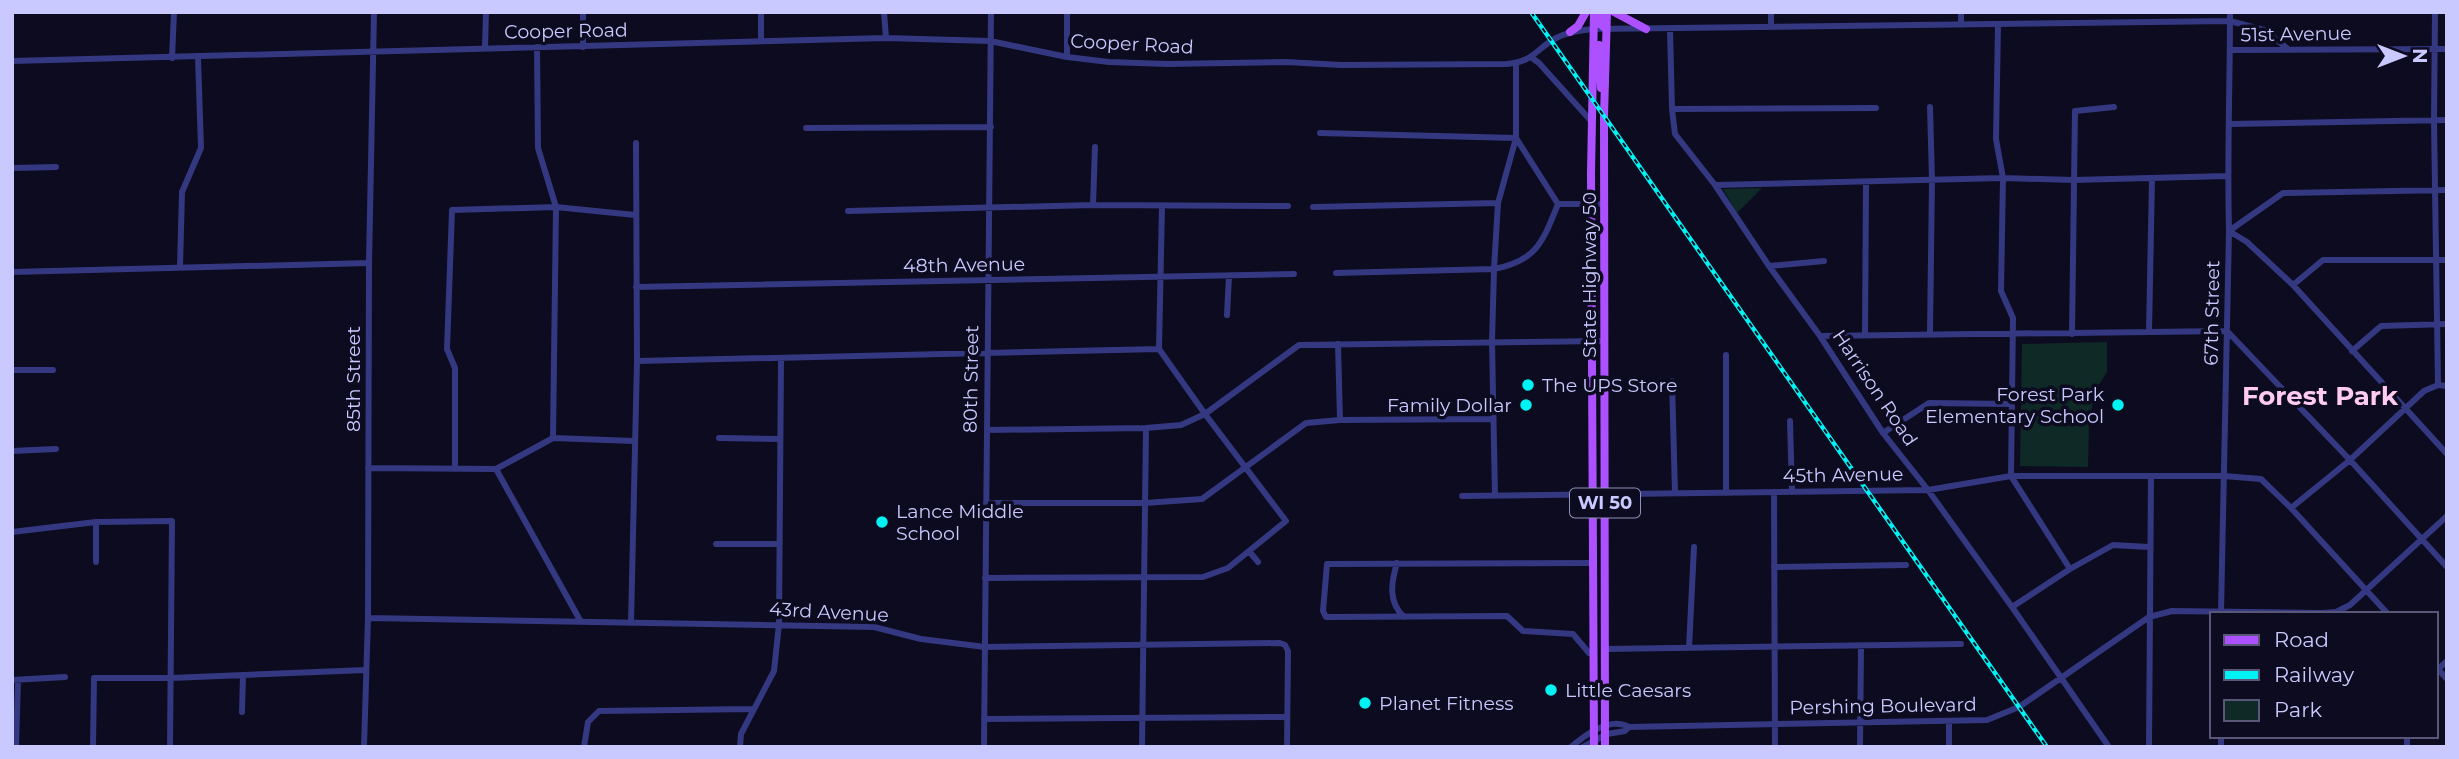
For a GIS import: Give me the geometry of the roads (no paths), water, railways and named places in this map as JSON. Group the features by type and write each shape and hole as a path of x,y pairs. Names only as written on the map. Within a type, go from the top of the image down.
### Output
{"main road":[{"path":"1570,32 1578,26 1586,12"},
{"name":"State Highway 50","path":"1594,12 1591,204 1594,740"},
{"path":"1600,12 1600,24 1606,29"},
{"name":"State Highway 50","path":"1605,747 1604,101 1607,12"},
{"path":"1614,12 1646,29"},
{"path":"1594,29 1599,38 1599,79 1604,101"}],"street":[{"path":"172,58 174,12"},
{"name":"85th Street","path":"364,747 368,618 369,263 374,12"},
{"path":"485,48 486,12"},
{"path":"583,12 583,47"},
{"path":"761,12 761,41"},
{"path":"884,12 886,38"},
{"name":"80th Street","path":"984,747 991,12"},
{"path":"1067,12 1067,57"},
{"path":"1771,12 1771,27"},
{"path":"1961,12 1961,24"},
{"path":"2080,12 2080,22"},
{"name":"67th Street","path":"2221,612 2230,231 2227,176 2230,12"},
{"path":"2435,12 2438,385"},
{"path":"1570,32 1594,29 2230,21 2264,30 2288,49"},
{"path":"1998,24 1996,139 2003,178 2001,291 2013,318 2011,476 2070,569"},
{"name":"Harrison Road","path":"1670,29 1675,134 1715,185 1820,336 1883,433 1928,490 2109,747"},
{"name":"Cooper Road","path":"12,61 886,38 990,41 1105,62 1286,62 1341,65 1516,63 1532,58 1552,41 1570,32"},
{"path":"537,47 538,148 556,207 553,438"},
{"name":"51st Avenue","path":"2230,50 2447,49"},
{"path":"180,267 182,192 201,148 198,57"},
{"path":"1532,58 1592,122"},
{"path":"1495,496 1492,342 1494,269 1498,204 1516,138 1516,63"},
{"path":"1930,107 1930,333"},
{"path":"2071,334 2075,111 2114,107"},
{"path":"1672,109 1876,108"},
{"path":"2230,124 2447,120"},
{"path":"806,128 991,127"},
{"path":"1320,132 1516,138"},
{"path":"1516,138 1558,204"},
{"path":"631,623 637,361 636,143"},
{"path":"1093,205 1095,147"},
{"path":"12,168 56,167"},
{"path":"1715,185 2227,176"},
{"path":"2149,332 2152,178"},
{"path":"1864,335 1866,182"},
{"path":"2447,190 2283,193 2230,231 2247,242 2293,285 2447,454"},
{"path":"1313,207 1498,204"},
{"path":"1558,204 1604,204"},
{"path":"1336,273 1494,269 1513,265 1539,247 1558,204"},
{"path":"848,212 1093,205 1288,206"},
{"path":"985,578 1203,577 1228,568 1286,521 1159,349 1162,206"},
{"path":"455,469 454,368 447,349 452,210 556,207 635,215"},
{"path":"2293,285 2323,260 2447,260"},
{"path":"1769,266 1824,261"},
{"path":"12,272 369,263"},
{"name":"48th Avenue","path":"636,287 1294,274"},
{"path":"1227,315 1229,276"},
{"path":"2352,351 2381,326 2447,324"},
{"path":"1820,336 2227,331 2447,567"},
{"path":"987,430 1146,429 1181,425 1205,414 1299,345 1605,341"},
{"path":"1338,344 1340,420"},
{"path":"637,361 1159,349"},
{"path":"1726,355 1726,493"},
{"path":"740,747 741,734 774,671 779,624 781,359"},
{"path":"12,370 53,370"},
{"path":"1672,381 1675,493"},
{"path":"2291,508 2350,460 2424,391 2438,385 2447,386"},
{"path":"1883,433 1929,403 2010,404"},
{"path":"986,503 1145,503 1202,499 1306,423 1340,420 1493,419"},
{"path":"1790,421 1793,492"},
{"path":"1142,747 1146,429"},
{"path":"368,468 496,469 553,438 634,441"},
{"path":"719,438 780,439"},
{"path":"12,451 56,449"},
{"path":"496,469 581,622"},
{"name":"45th Avenue","path":"1462,496 1928,490 2011,476 2224,476 2261,479 2386,612"},
{"path":"2149,747 2151,476"},
{"path":"1774,492 1775,747"},
{"name":"Pershing Boulevard","path":"1571,747 1594,740 1605,724 1623,724 1629,727 1987,720 2008,713 2061,680 2150,617 2172,611 2336,612 2350,605 2447,516"},
{"path":"12,532 96,522 172,521 170,747"},
{"path":"96,522 96,562"},
{"path":"716,544 778,544"},
{"path":"2012,607 2113,545 2149,547"},
{"path":"1689,648 1694,547"},
{"path":"1250,551 1258,562"},
{"path":"1589,653 1573,634 1523,631 1507,616 1326,617 1324,611 1327,564 1594,563"},
{"path":"1397,564 1391,593 1395,610 1404,617"},
{"path":"1774,567 1906,565"},
{"name":"43rd Avenue","path":"368,618 874,627 921,639 985,647 1280,643 1285,645 1288,657 1287,717"},
{"path":"1604,649 1961,644"},
{"path":"1860,747 1861,646"},
{"path":"93,747 94,678 171,678 366,670"},
{"path":"242,712 243,675"},
{"path":"16,747 15,680 65,677"},
{"path":"584,747 588,722 599,711 753,709"},
{"path":"984,719 1287,717 1287,747"},
{"path":"1949,722 1949,747"},
{"name":"Pershing Boulevard","path":"1583,747 1605,734 1625,731 1629,727"}],"railway":[{"path":"1531,12 2047,747"}],"place":[{"name":"The UPS Store","path":"1528,385"},
{"name":"Family Dollar","path":"1526,405"},
{"name":"Forest Park Elementary School","path":"2118,405"},
{"name":"Lance Middle School","path":"882,522"},
{"name":"Little Caesars","path":"1551,690"},
{"name":"Planet Fitness","path":"1365,703"}],"district":[{"name":"Forest Park","path":"2320,396"}]}
